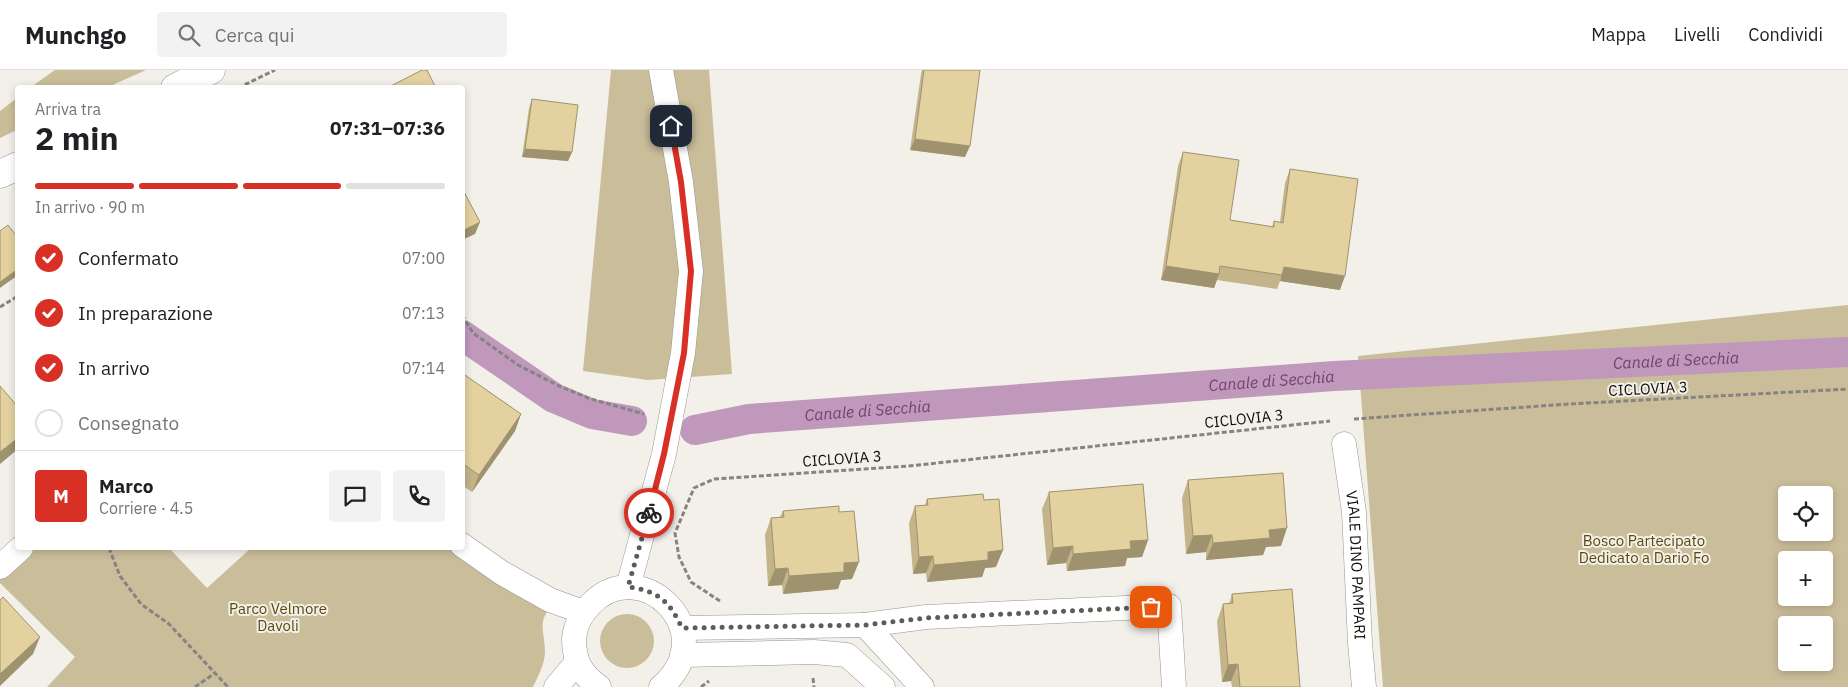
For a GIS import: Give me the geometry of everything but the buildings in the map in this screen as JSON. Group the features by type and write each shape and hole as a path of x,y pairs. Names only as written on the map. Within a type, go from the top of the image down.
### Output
{"main road":[{"path":"181,85 211,70"},
{"path":"0,174 15,167"}],"street":[{"path":"628,587 664,454 684,353 691,271 681,182 661,70"},
{"name":"VIALE DINO PAMPARI","path":"1344,444 1354,512 1364,687"},
{"path":"465,547 502,573 550,600 583,612"},
{"path":"0,568 19,550"},
{"path":"598,687 586,678 577,662 574,650 575,633 583,612 596,598 610,591 628,587 645,590 664,600 674,611 682,628 684,642 681,661 672,678 661,687"},
{"path":"682,628 865,625 926,618 1169,606 1174,687"},
{"path":"865,625 922,687"},
{"path":"682,655 814,652 847,654 883,687"},
{"path":"556,687 577,662"}],"path":[{"path":"244,85 275,70"},
{"path":"0,307 15,298"},
{"path":"465,320 473,332 518,365 559,386 591,399 653,416"},
{"name":"CICLOVIA 3","path":"1350,419 1569,404 1848,389"},
{"name":"CICLOVIA 3","path":"675,533 694,488 714,479 909,466 1330,421"},
{"path":"110,550 120,576 141,604 169,624 228,687"},
{"path":"195,687 215,673"}],"green space":[{"path":"55,70 146,70 112,85 34,85"},
{"path":"611,70 709,70 732,374 648,380 583,371"},
{"path":"15,100 15,131 0,138 0,111"},
{"name":"Bosco Partecipato Dedicato a Dario Fo","path":"1848,305 1848,687 1383,687 1358,356"},
{"name":"Parco Velmore Davoli","path":"19,550 171,550 207,588 249,550 463,550 556,603 549,609 543,620 545,653 533,687 47,687 75,657 0,583 0,567"},
{"path":"622,614 632,614 642,618 650,626 654,641 650,656 642,664 632,668 622,668 612,664 604,656 600,646 600,636 604,626 612,618"}],"waterway":[{"name":"Canale di Secchia","path":"465,337 554,398 592,414 632,421"},
{"name":"Canale di Secchia","path":"695,430 749,419 1334,376 1848,352"}],"way so far":[{"path":"649,513 628,587 645,590 664,600 674,611 682,628 865,625 926,618 1151,607"}],"route":[{"path":"649,513 664,454 684,353 691,271 681,182 671,126"}]}
